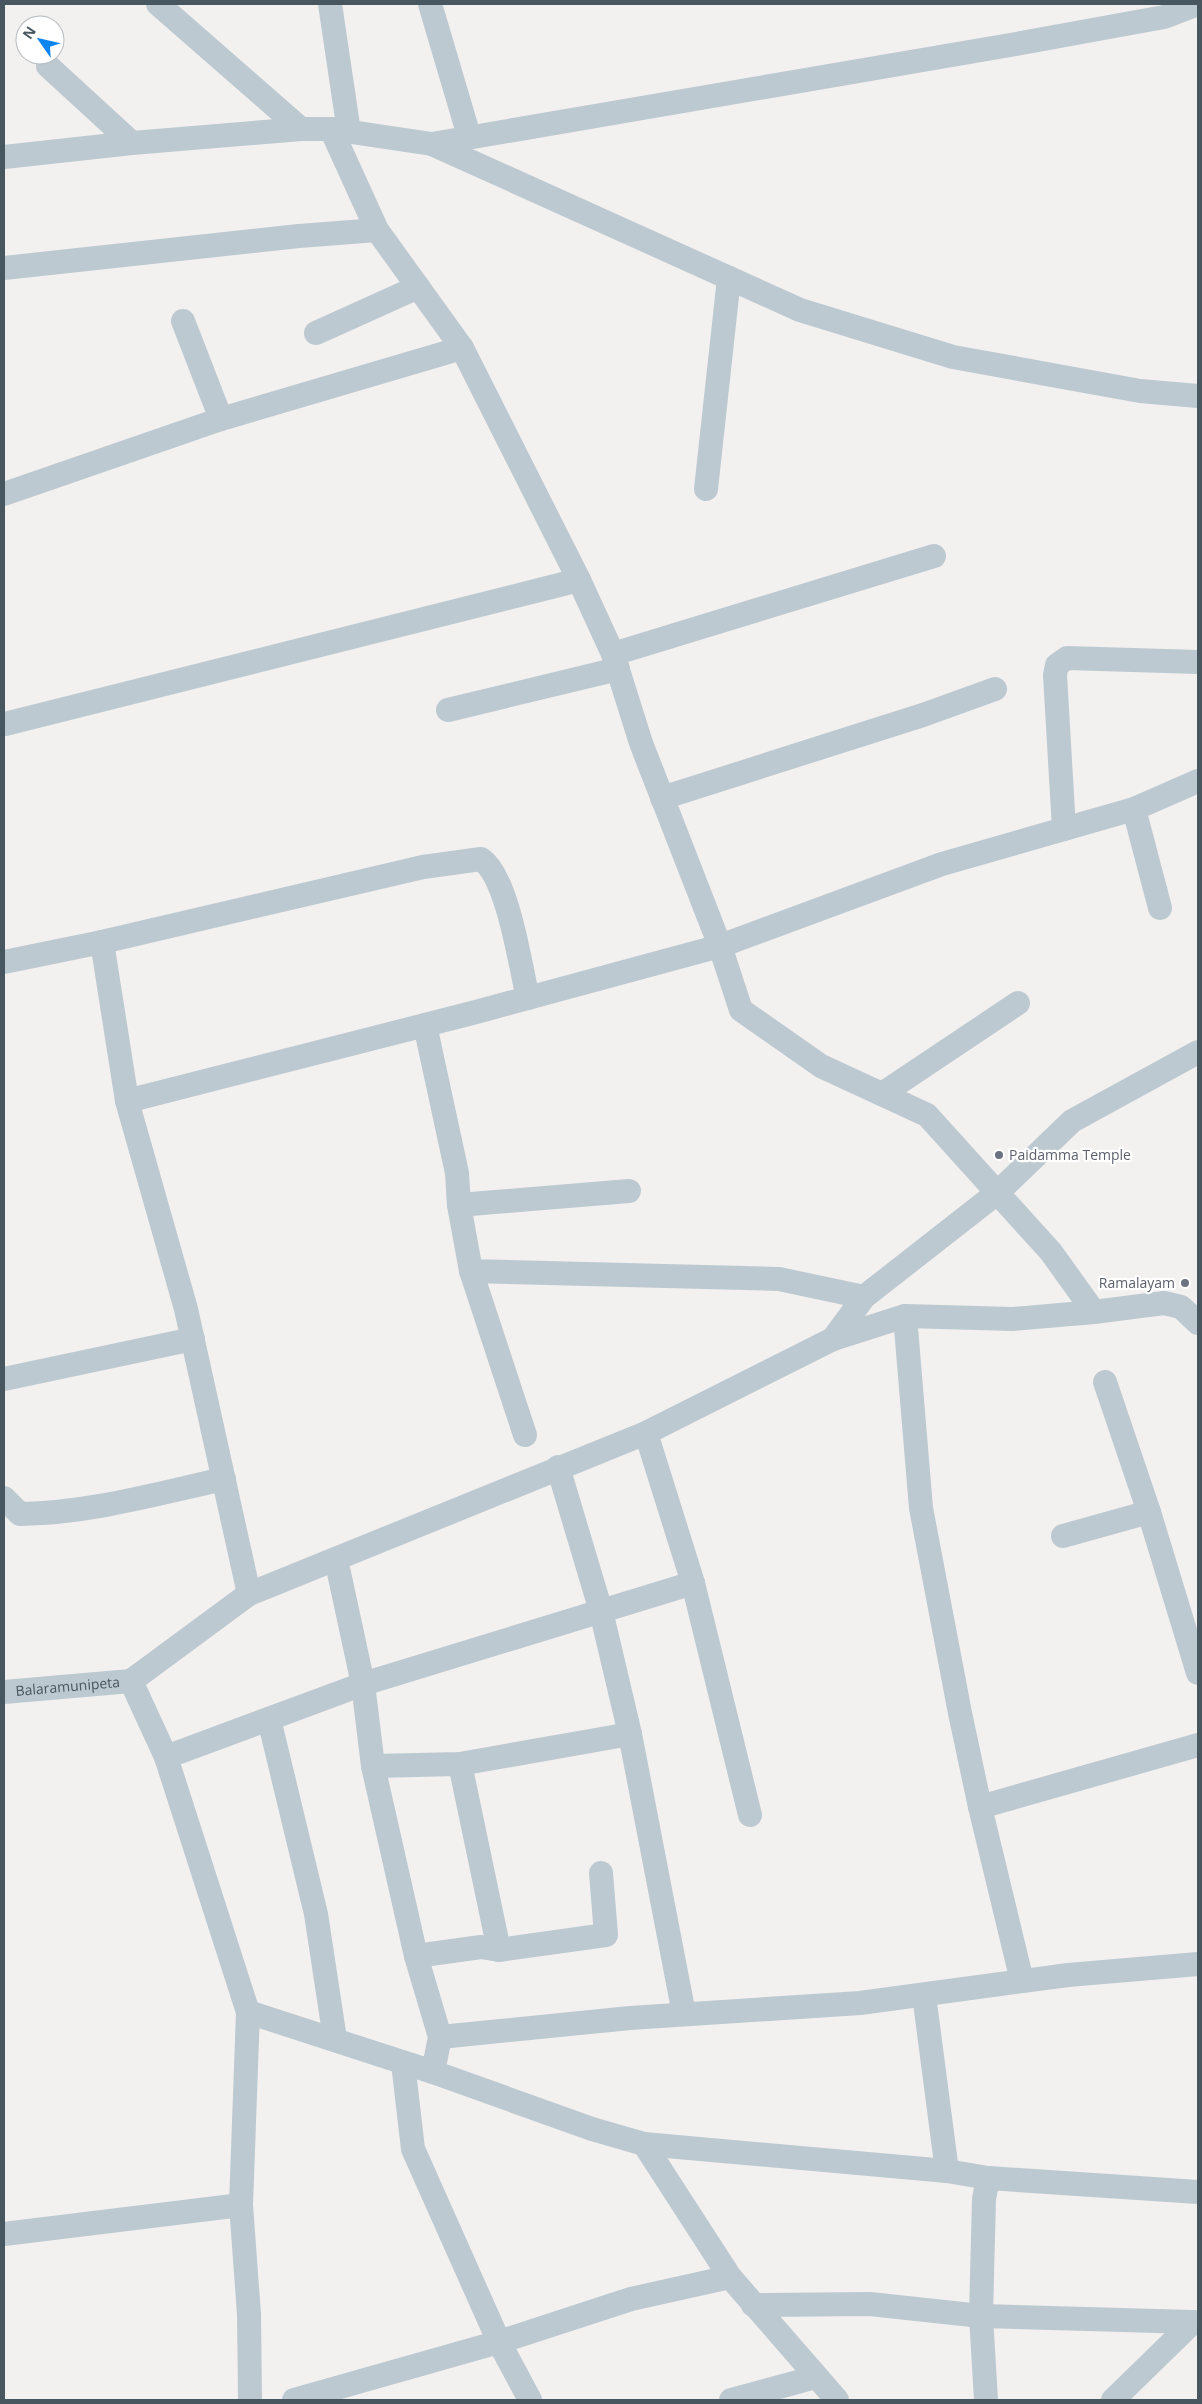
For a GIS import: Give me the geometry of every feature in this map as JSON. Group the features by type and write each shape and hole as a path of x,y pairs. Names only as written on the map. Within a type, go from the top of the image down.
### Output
{"street":[{"path":"158,4 301,129"},
{"path":"330,4 340,130 377,230 462,348 580,580 615,662 641,743 720,946 742,1010 821,1066 926,1115 1052,1252 1094,1312"},
{"path":"430,4 469,136"},
{"path":"432,144 469,136 1016,44 1164,16 1198,4"},
{"path":"48,66 132,143"},
{"path":"4,158 132,143 301,129 340,130 432,144 800,310 953,357 1140,391 1198,396"},
{"path":"4,268 299,236 377,230"},
{"path":"706,489 729,278"},
{"path":"316,332 418,287"},
{"path":"183,321 221,419"},
{"path":"4,494 221,419 462,348"},
{"path":"448,710 615,662 934,556"},
{"path":"4,722 580,580"},
{"path":"1064,829 1055,675 1057,665 1067,658 1198,662"},
{"path":"662,798 923,715 995,689"},
{"path":"127,1100 528,998 720,946 942,864 1134,809 1198,782"},
{"path":"1134,809 1160,908"},
{"path":"4,962 102,942 423,867 480,859 489,865 501,888 528,998"},
{"path":"102,942 127,1100 186,1309 249,1594"},
{"path":"882,1094 1018,1003"},
{"path":"424,1025 457,1173 459,1205 471,1271 525,1435"},
{"path":"833,1339 864,1297 997,1193 1072,1121 1198,1052"},
{"path":"459,1205 629,1191"},
{"path":"471,1271 779,1278 864,1297"},
{"path":"250,2400 249,2314 241,2205 248,2012 166,1757 131,1681 249,1594 549,1474 558,1467 646,1433 833,1339 905,1316 1014,1319 1094,1312 1164,1303 1181,1307 1198,1323"},
{"path":"905,1316 921,1508 980,1807 1022,1981"},
{"path":"4,1379 193,1339"},
{"path":"1105,1382 1149,1512 1198,1673"},
{"path":"646,1433 693,1583 750,1815"},
{"path":"558,1467 601,1611 630,1734 684,2014"},
{"path":"4,1498 20,1514 50,1514 93,1508 224,1479"},
{"path":"1063,1536 1149,1512"},
{"path":"336,1559 363,1684 372,1766 416,1956 440,2037 433,2072"},
{"path":"166,1757 363,1684 693,1583"},
{"name":"Balaramunipeta","path":"4,1692 131,1681"},
{"path":"269,1719 316,1914 335,2039"},
{"path":"372,1766 460,1764 630,1734"},
{"path":"980,1807 1198,1745"},
{"path":"460,1764 500,1950"},
{"path":"416,1956 481,1947 500,1950 606,1935 601,1873"},
{"path":"440,2037 630,2018 860,2004 1068,1975 1198,1964"},
{"path":"924,1995 947,2171"},
{"path":"248,2012 433,2072 583,2126 644,2144 947,2171 988,2178 1198,2192"},
{"path":"403,2063 413,2149 499,2342 530,2400"},
{"path":"644,2144 730,2277 837,2400"},
{"path":"986,2400 981,2316 984,2199 988,2178"},
{"path":"4,2234 241,2205"},
{"path":"294,2400 499,2342 631,2299 730,2277"},
{"path":"754,2305 870,2304 981,2316 1196,2322"},
{"path":"1113,2400 1196,2322"},
{"path":"731,2400 816,2376"}],"place":[{"name":"Paidamma Temple","path":"999,1155"},
{"name":"Ramalayam","path":"1185,1283"}]}
